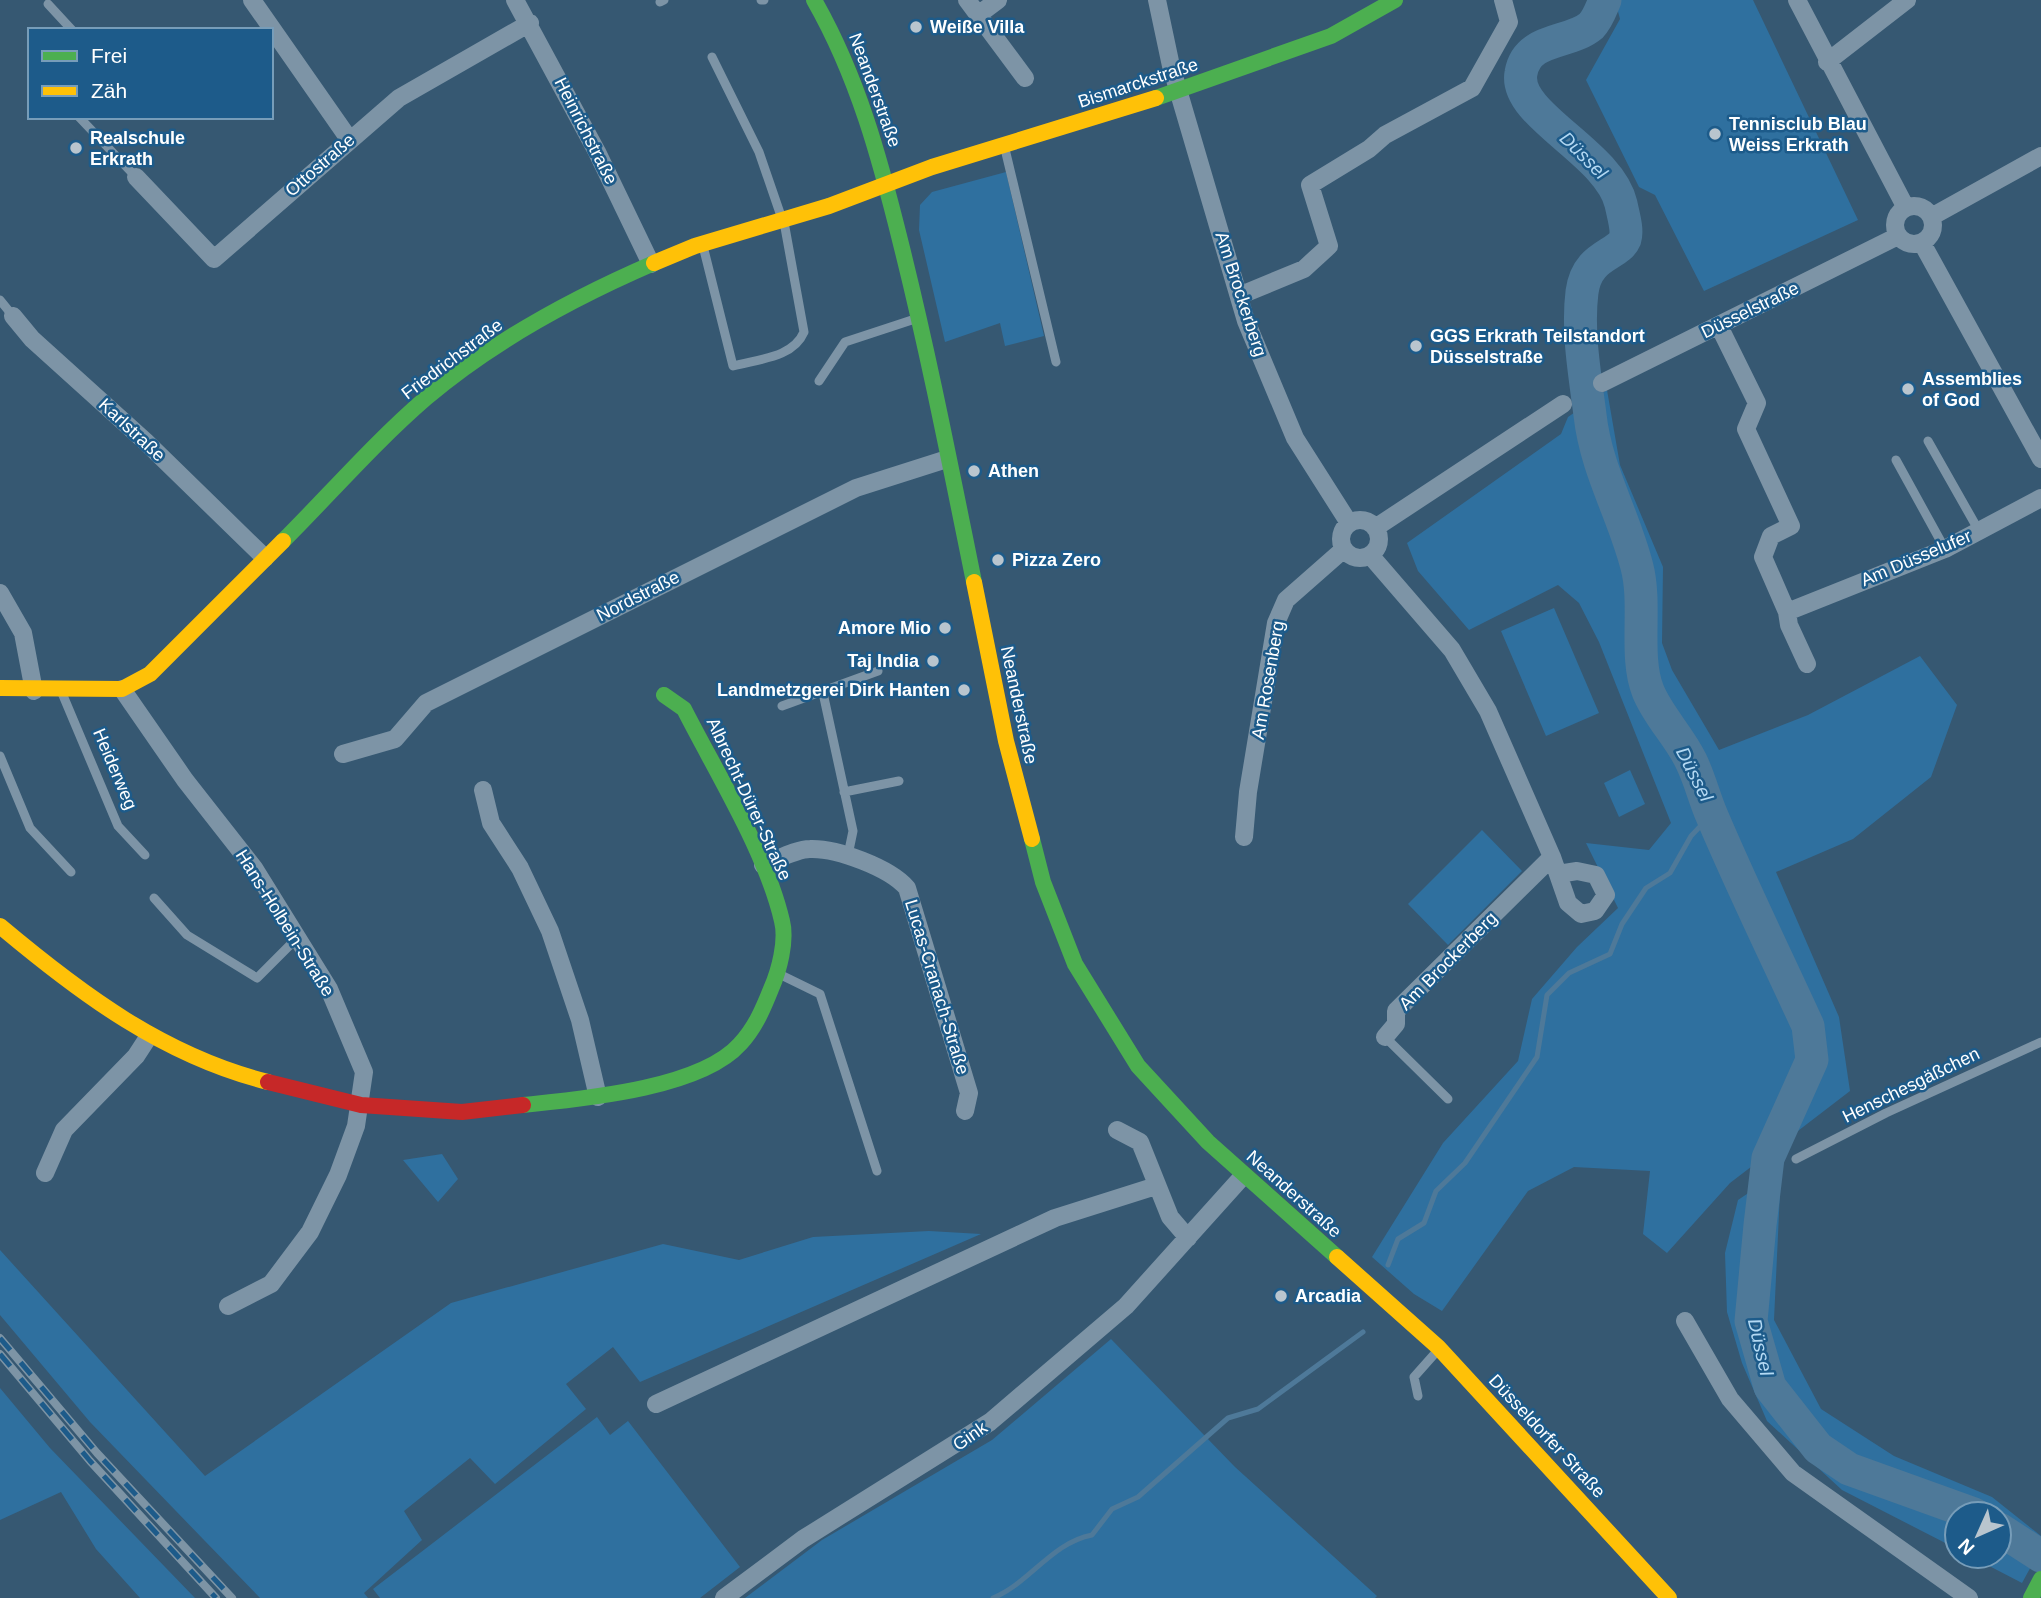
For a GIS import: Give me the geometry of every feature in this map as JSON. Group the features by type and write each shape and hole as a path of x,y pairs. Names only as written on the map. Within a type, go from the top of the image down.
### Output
{"street":[{"path":"252,0 272,28"},
{"name":"Heinrichstraße","path":"515,0 530,23 597,152 651,264"},
{"name":"Neanderstraße","path":"814,0 836,38 874,134 920,318 1006,741 1043,882 1075,964 1138,1066 1244,1175 1392,1307"},
{"path":"967,0 1026,78"},
{"path":"978,15 998,0"},
{"name":"Am Brockerberg","path":"1157,0 1180,91 1241,295 1246,321 1295,438 1349,523"},
{"name":"Bismarckstraße","path":"886,184 932,167 1180,91 1331,36 1395,0"},
{"path":"1241,295 1304,269 1329,246 1310,185 1369,149 1385,135 1472,88 1484,61 1509,22 1503,0"},
{"path":"1797,0 1827,62 1906,208"},
{"path":"1827,62 1907,0"},
{"name":"Ottostraße","path":"136,177 214,259 399,98 530,23"},
{"path":"273,30 349,139"},
{"path":"1931,217 2041,156"},
{"name":"Friedrichstraße","path":"121,689 150,674 426,398 496,347 584,293 651,264 703,244 886,184"},
{"path":"1906,208 1923,209 1931,217 1933,229 1922,243"},
{"path":"1906,208 1896,221 1898,236 1907,243 1922,243"},
{"name":"Düsselstraße","path":"1602,383 1898,236"},
{"path":"1922,243 2041,460"},
{"name":"Karlstraße","path":"13,316 32,339 146,442 265,558"},
{"path":"1719,326 1757,403 1746,429 1791,526 1771,536 1763,557 1787,612 1788,625 1807,664"},
{"path":"1375,528 1563,404"},
{"name":"Nordstraße","path":"343,754 395,738 426,704 747,541 856,488 947,459"},
{"name":"Am Düsselufer","path":"1787,612 1945,549 2041,498"},
{"path":"1360,520 1375,528 1379,539 1370,555 1353,557 1344,549 1340,538 1349,523 1360,520"},
{"name":"Am Rosenberg","path":"1244,837 1276,622 1286,600 1344,549"},
{"name":"Am Brockerberg","path":"1370,555 1458,660 1488,711 1555,866 1396,1011 1396,1024 1385,1037"},
{"path":"0,593 23,633 34,691"},
{"path":"0,688 34,691 121,689"},
{"name":"Hans-Holbein-Straße","path":"121,689 185,780 254,868 298,937 349,1031 364,1072 361,1105 338,1175 310,1232 271,1284 228,1306"},
{"name":"Albrecht-Dürer-Straße","path":"0,926 69,984 149,1036 233,1073 361,1105 462,1112 598,1097 682,1077 704,1069 739,1046 760,1017 778,973 783,924 763,865 684,709 664,695"},
{"path":"483,790 491,823 520,868 550,930 580,1020 598,1097"},
{"name":"Lucas-Cranach-Straße","path":"763,865 809,849 848,855 900,880 907,888 969,1093 965,1111"},
{"path":"45,1173 64,1130 136,1056 149,1036"},
{"path":"1117,1130 1140,1142 1170,1217 1188,1238"},
{"name":"Gink","path":"724,1598 803,1539 990,1422 1126,1306 1244,1175"},
{"path":"656,1404 1055,1218 1156,1186"},
{"name":"Düsseldorfer Straße","path":"1392,1307 1440,1349 1669,1598"},
{"path":"1685,1321 1730,1399 1793,1473 1969,1598"},
{"path":"2031,1598 2041,1579"}],"lane":[{"path":"48,4 70,28"},
{"path":"703,244 733,366 790,351 800,342 804,332 783,219 759,152 712,57"},
{"path":"81,119 136,177"},
{"path":"1004,146 1056,362"},
{"name":"Karlstraße","path":"0,300 13,316"},
{"path":"819,381 845,342 920,318"},
{"path":"1928,441 1979,531"},
{"path":"1896,460 1945,549"},
{"path":"782,706 878,671"},
{"name":"Heiderweg","path":"61,691 118,826 145,855"},
{"path":"822,693 853,831 848,855"},
{"path":"0,756 30,828 71,872"},
{"path":"844,792 899,781"},
{"path":"154,898 187,935 257,978 298,937"},
{"path":"778,973 820,994 877,1171"},
{"name":"Am Brockerberg","path":"1385,1037 1448,1099"},
{"name":"Henschesgäßchen","path":"1796,1159 1886,1112 2041,1042"},
{"path":"1418,1396 1414,1377 1440,1349"}],"shaded area":[{"name":"Tennisclub Blau Weiss Erkrath","path":"1615,0 1753,0 1858,220 1704,291 1655,195 1639,187 1586,80 1620,19"},
{"path":"1006,172 1044,336 1005,346 1000,323 945,342 919,230 920,205 932,192"},
{"path":"1607,390 1620,465 1663,567 1662,643 1672,670 1719,750 1808,715 1920,656 1957,705 1931,777 1853,839 1776,872 1839,1017 1850,1091 1730,1183 1667,1253 1643,1234 1650,1171 1574,1167 1528,1191 1442,1311 1414,1294 1372,1257 1443,1143 1518,1061 1532,999 1577,947 1618,908 1586,843 1649,850 1671,823 1599,642 1579,603 1558,585 1469,630 1418,571 1407,543 1561,434 1568,417"},
{"path":"1554,608 1599,713 1546,736 1501,631"},
{"path":"1630,770 1645,804 1619,817 1604,783"},
{"path":"1482,830 1522,871 1448,945 1408,904"},
{"path":"442,1154 458,1179 438,1202 403,1160"},
{"path":"1781,1171 1774,1320 1821,1409 1894,1456 1996,1500 1943,1500 1943,1542 1842,1490 1767,1421 1742,1363 1727,1312 1725,1253 1738,1200"},
{"path":"929,1231 981,1234 640,1382 613,1347 566,1384 586,1409 495,1484 470,1458 404,1511 422,1540 364,1593 368,1598 260,1598 90,1422 0,1315 0,1250 205,1476 451,1303 663,1244 739,1260 813,1237"},
{"path":"1111,1339 1235,1467 1377,1596 745,1598 822,1540 992,1440"},
{"path":"0,1388 50,1448 195,1598 140,1598 96,1549 61,1492 0,1520"},
{"path":"597,1417 610,1435 628,1421 740,1567 700,1598 380,1598 373,1589"},
{"path":"2013,1514 2041,1536 2041,1548 2022,1583 1997,1570 2013,1570"}],"waterway":[{"name":"Düssel","path":"1605,0 1591,26 1582,32 1540,47 1525,61 1521,73 1523,89 1532,104 1599,168 1613,185 1621,204 1626,227 1625,239 1596,263 1585,280 1582,292 1581,338 1593,435 1640,582 1644,677 1652,700 1691,761 1723,843 1808,1026 1812,1060 1768,1158 1751,1321 1770,1387 1818,1448 1849,1469 1943,1503"},
{"path":"1388,1265 1398,1239 1424,1223 1436,1191 1465,1163 1537,1057 1547,995 1569,973 1610,954 1622,924 1646,888 1670,873 1691,836 1711,815"},
{"path":"993,1598 1018,1583 1064,1546 1092,1535 1112,1509 1138,1497 1228,1418 1258,1409 1363,1332"},
{"name":"Düssel","path":"2013,1538 2041,1556"}],"railway":[{"path":"0,1338 97,1453 232,1598"},
{"path":"0,1354 90,1461 216,1598"}],"traffic: fast":[{"path":"814,0 830,29 855,89 885,181 921,328 974,582"},
{"path":"1156,98 1331,36 1395,0"},
{"path":"283,541 389,432 452,377 535,322 654,263"},
{"path":"523,1105 607,1095 697,1072 722,1059 740,1044 762,1011 777,974 783,947 783,929 765,868 684,709 664,695"},
{"path":"1032,839 1043,882 1075,964 1138,1066 1208,1142 1337,1257"},
{"path":"2031,1598 2041,1579"}],"traffic: slow":[{"path":"654,263 695,246 829,206 932,167 1156,98"},
{"path":"0,688 122,689 150,674 283,541"},
{"path":"974,582 1006,741 1032,839"},
{"path":"0,926 61,975 125,1020 194,1056 230,1071 268,1082"},
{"path":"1337,1257 1438,1347 1669,1598"}],"traffic: jam":[{"path":"268,1082 361,1105 462,1112 523,1105"}],"place":[{"name":"Weiße Villa","path":"916,27"},
{"name":"Tennisclub Blau Weiss Erkrath","path":"1715,134"},
{"name":"Realschule Erkrath","path":"76,148"},
{"name":"GGS Erkrath Teilstandort Düsselstraße","path":"1416,346"},
{"name":"Assemblies of God","path":"1908,389"},
{"name":"Athen","path":"974,471"},
{"name":"Pizza Zero","path":"998,560"},
{"name":"Amore Mio","path":"945,628"},
{"name":"Taj India","path":"933,661"},
{"name":"Landmetzgerei Dirk Hanten","path":"964,690"},
{"name":"Arcadia","path":"1281,1296"}]}
